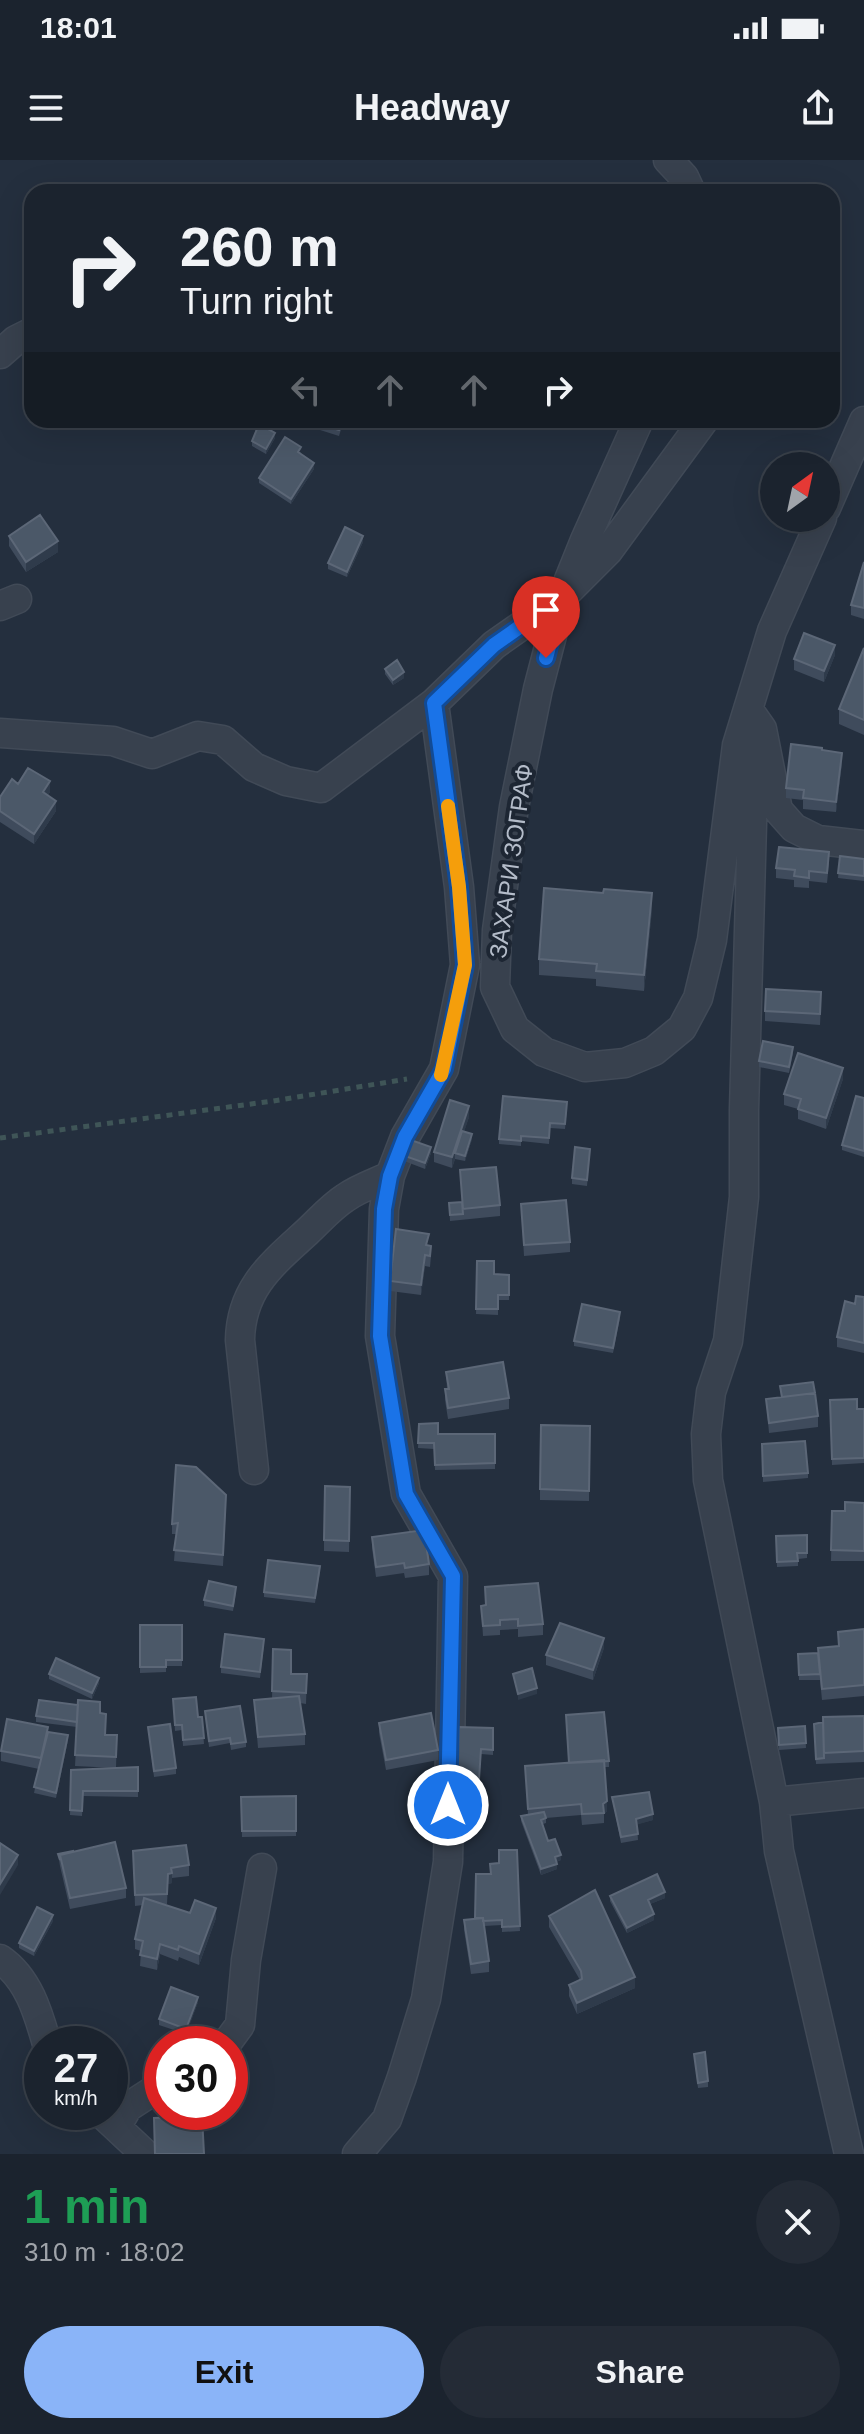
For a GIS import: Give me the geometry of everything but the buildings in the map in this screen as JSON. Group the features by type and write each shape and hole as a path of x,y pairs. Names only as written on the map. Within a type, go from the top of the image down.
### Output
{"street":[{"path":"668,160 687,184"},
{"path":"0,354 24,336"},
{"path":"840,483 858,451 864,421"},
{"name":"ЗАХАРИ ЗОГРАФ","path":"636,428 562,597 538,689 514,807 497,930 495,987 515,1029 544,1052 585,1067 625,1063 654,1051 682,1028 698,998 712,940 737,745 772,631 816,532"},
{"path":"0,733 113,741 152,754 198,736 223,740 254,767 286,781 321,788 434,703 494,645 562,597 608,551 698,428"},
{"path":"357,2154 387,2119 406,2064 426,1999 448,1862 453,1576 406,1494 380,1336 384,1209 390,1176 405,1137 444,1069 465,965 459,887 434,703"},
{"path":"748,709 762,729 778,810 794,828 818,840 864,845"},
{"path":"737,745 753,788 744,1197 728,1341 711,1392 706,1434 708,1480 774,1802 779,1851 849,2154"},
{"path":"254,1470 240,1340 241,1321 247,1302 268,1268 341,1200 390,1176"},
{"path":"774,1802 864,1793"},
{"path":"239,2026 246,1960 262,1868"},
{"path":"0,1959 13,1968 36,2005 42,2026"},
{"path":"120,2130 145,2154"}],"path":[{"path":"0,1138 273,1101 421,1076 444,1069"}],"slow traffic":[{"path":"441,1075 465,965 448,806"}],"route":[{"path":"448,1805 453,1576 406,1494 380,1336 384,1209 390,1176 405,1137 444,1069 465,965 459,887 434,703 494,645 562,597 546,658"}]}
